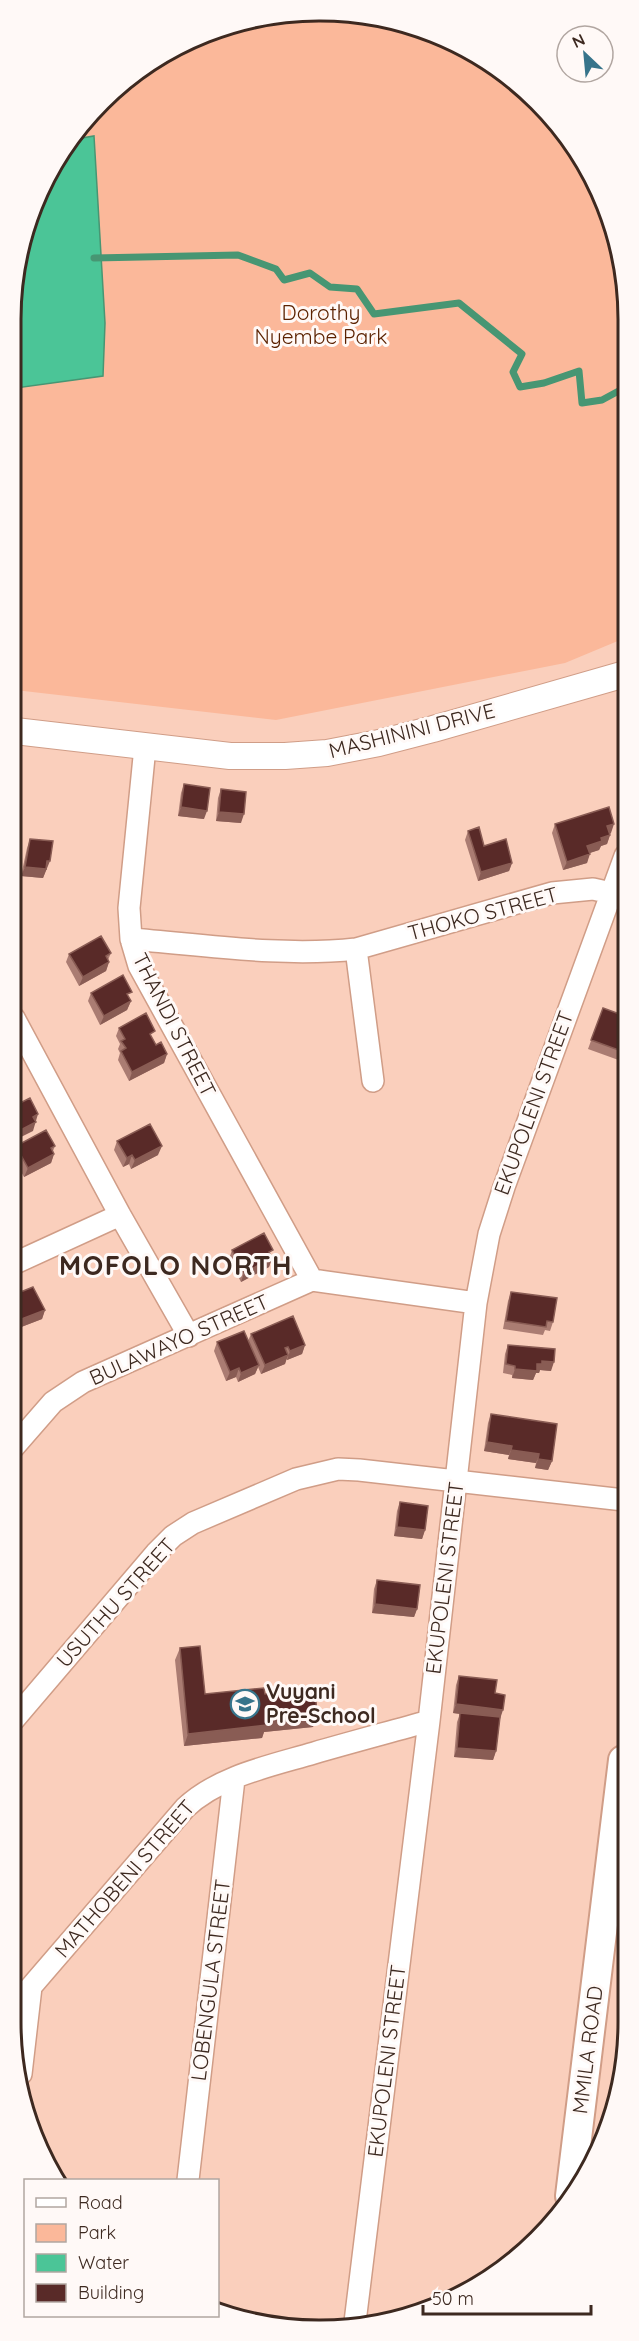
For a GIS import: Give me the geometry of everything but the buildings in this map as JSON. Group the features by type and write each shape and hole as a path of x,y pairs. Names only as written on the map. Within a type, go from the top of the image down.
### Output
{"main road":[{"name":"MMILA ROAD","path":"572,2181 618,1802"},
{"name":"MMILA ROAD","path":"594,2137 618,1941"}],"street":[{"name":"MASHININI DRIVE","path":"21,732 230,756 327,753 433,729 618,676"},
{"name":"THANDI STREET","path":"145,747 129,908 131,939 139,966 312,1280"},
{"name":"EKUPOLENI STREET","path":"356,2317 429,1720 476,1303 489,1234 504,1187 618,874"},
{"name":"THOKO STREET","path":"131,939 288,953 356,949 552,893 593,889 611,892"},
{"path":"356,949 373,1081"},
{"path":"21,1031 120,1215 189,1336"},
{"path":"21,1260 120,1215"},
{"path":"312,1280 476,1303"},
{"name":"BULAWAYO STREET","path":"21,1439 53,1402 69,1390 312,1280"},
{"name":"USUTHU STREET","path":"21,1711 156,1552 173,1536 193,1523 296,1479 338,1469 618,1499"},
{"name":"MATHOBENI STREET","path":"21,1998 185,1808 211,1787 267,1767 429,1720"},
{"name":"LOBENGULA STREET","path":"188,2179 234,1779"},
{"path":"23,2054 31,1987"}],"green space":[{"name":"Dorothy Nyembe Park","path":"300,22 339,22 378,27 415,37 452,52 485,71 531,108 568,154 587,187 608,242 617,300 618,641 565,663 276,720 21,691 22,300 31,242 52,187 71,154 108,108 154,71 205,44 261,27"}],"water":[{"path":"94,136 105,323 103,376 21,387 22,300 31,242 52,187 83,138"}],"waterway":[{"path":"94,258 238,255 276,269 284,280 310,273 330,287 357,289 374,314 459,303 522,354 513,372 520,387 544,383 579,371 582,403 602,400 618,391"}],"place":[{"name":"Vuyani Pre-School","path":"245,1704"}],"district":[{"name":"MOFOLO NORTH","path":"176,1266"}]}
